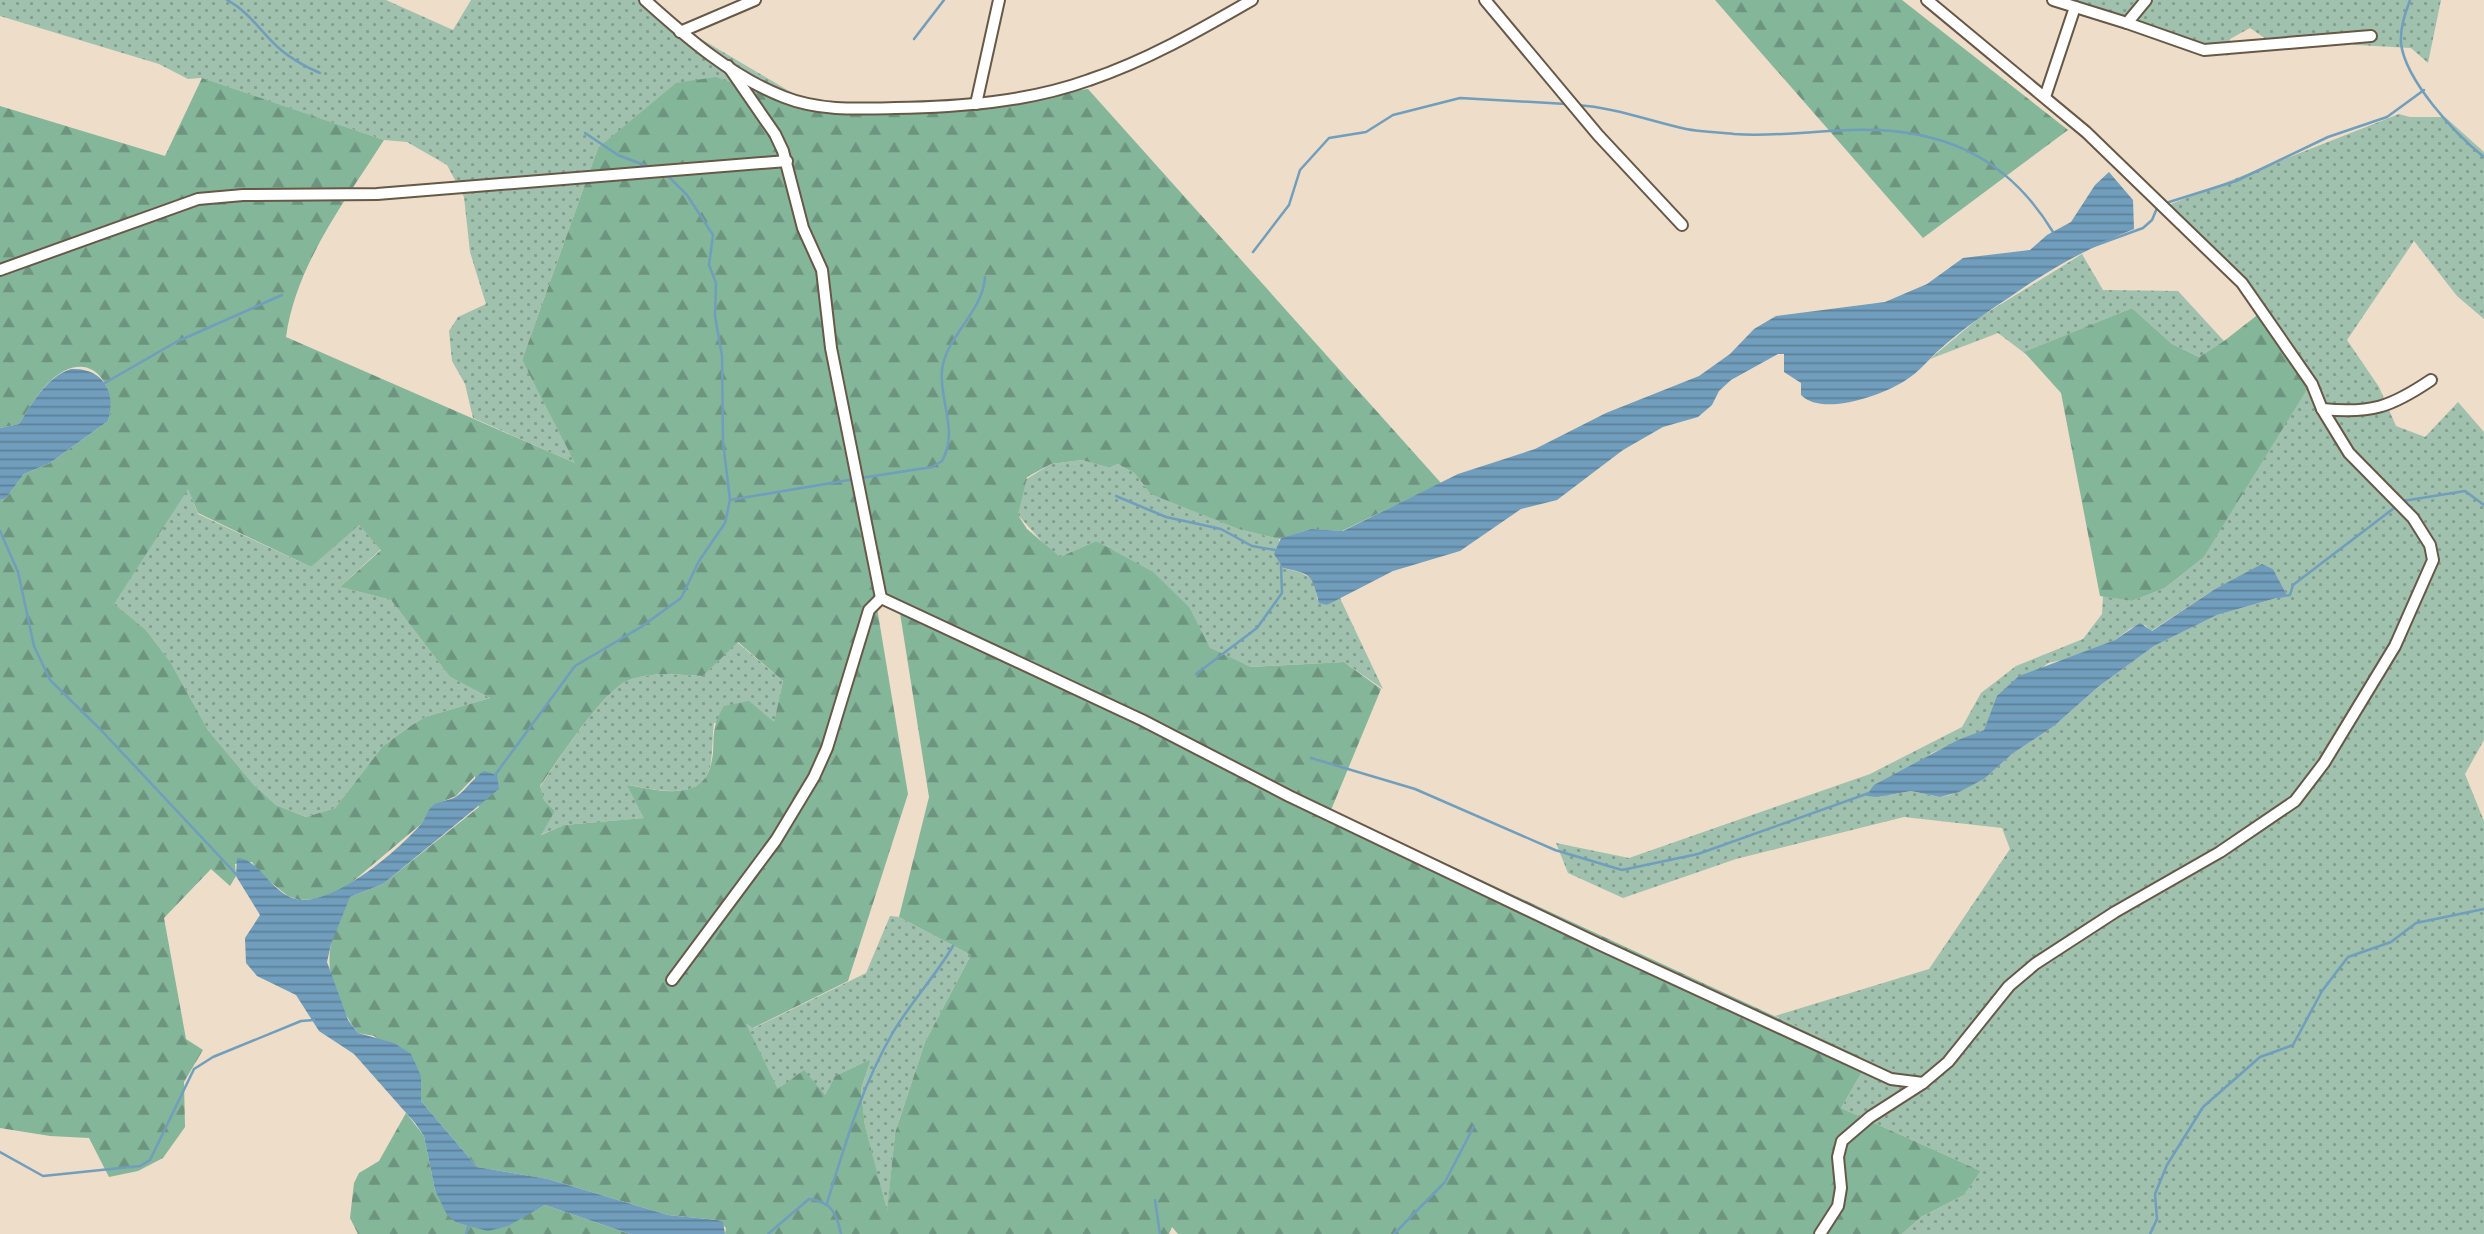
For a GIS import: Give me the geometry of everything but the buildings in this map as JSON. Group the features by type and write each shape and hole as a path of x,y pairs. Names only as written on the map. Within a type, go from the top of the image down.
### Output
{"street":[{"path":"645,0 680,32 728,66 782,97 816,106 883,109 976,104 1092,80 1178,42 1252,0"},
{"path":"680,32 755,0"},
{"path":"976,104 999,0"},
{"path":"1485,0 1598,135 1682,225"},
{"path":"1821,1234 1838,1206 1841,1188 1838,1157 1842,1141 1870,1116 1923,1083 1948,1062 2009,986 2035,964 2295,802 2324,763 2395,646 2433,560 2430,545 2413,518 2350,453 2322,409 2312,384 2242,283 2118,161 1927,0"},
{"path":"2053,0 2204,50 2371,36"},
{"path":"2127,23 2146,0"},
{"path":"2045,97 2075,8"},
{"path":"728,66 775,134 787,161 803,228 825,285 831,348 881,598"},
{"path":"0,270 198,199 243,195 377,194 787,161"},
{"path":"2322,409 2360,412 2382,408 2431,380"},
{"path":"672,980 799,805 827,748 869,610 881,598"},
{"path":"881,598 995,649 1142,720 1289,796 1653,970 1891,1079 1923,1083"}],"green space":[{"path":"0,0 386,0 453,30 471,0 653,0 696,36 811,104 598,148 522,360 577,464 473,418 465,384 452,361 449,331 458,317 486,304 470,252 464,197 447,165 407,142 384,140 201,78 188,79 159,64 0,16"},
{"path":"1715,0 1902,0 2068,130 1923,238"},
{"path":"2065,0 2441,0 2428,63 2411,48 2357,45 2315,37 2266,39 2250,28 2230,39 2228,56"},
{"path":"716,77 789,104 912,111 1088,89 1441,483 1342,531 1311,529 1279,539 1238,529 1151,494 1134,473 1118,464 1108,467 1082,460 1051,464 1027,477 1018,515 1027,529 1060,557 1096,541 1153,572 1190,608 1210,648 1251,667 1344,662 1381,689 1331,810 1858,1055 1866,1065 1841,1108 1981,1171 1964,1195 1921,1217 1902,1234 1178,1234 1172,1227 1169,1234 725,1234 726,1228 717,1220 668,1215 548,1179 477,1167 421,1101 421,1076 374,1036 358,1033 338,999 330,966 334,933 350,897 383,884 479,807 475,776 456,796 432,806 421,824 345,888 318,899 299,900 288,896 259,873 252,862 235,864 236,876 230,886 211,869 164,918 186,1039 203,1050 184,1082 185,1127 163,1158 138,1171 109,1177 89,1138 50,1136 0,1128 0,500 6,498 24,474 50,463 108,421 110,398 102,378 95,371 76,367 64,371 50,381 19,424 0,428 0,106 165,156 202,78 384,140 311,258 300,284 286,337 575,463 522,360 598,148 676,83","holes":["188,489 198,513 311,567 359,525 381,550 340,587 391,600 450,677 490,698 425,717 412,725 383,746 335,808 306,817 276,805 254,785 208,730 171,663 146,630 114,604","876,602 900,613 929,797 899,917 971,955 925,1042 895,1133 887,1211 865,1126 861,1089 871,1059 835,1076 825,1095 804,1070 778,1089 746,1024 753,1028 848,981 908,794","738,642 783,681 774,722 749,701 724,706 714,731 710,768 696,786 686,790 662,791 627,785 644,818 564,825 541,835 555,811 544,800 540,786 580,729 617,687 646,676 703,676"]},
{"path":"2399,114 2410,117 2445,117 2484,152 2484,319 2457,296 2414,241 2347,340 2379,387 2396,426 2425,437 2458,402 2484,432 2484,740 2465,774 2484,821 2484,1234 1902,1234 1921,1217 1964,1195 1981,1171 1841,1108 1866,1065 1858,1055 1775,1016 1929,969 2010,849 2002,828 1904,817 1736,859 1623,898 1568,873 1556,843 1629,858 1870,774 1962,727 1981,693 2016,666 2083,639 2102,614 2103,596 2132,601 2165,588 2203,558 2260,313 2214,253 2166,206","holes":["2266,566 2273,569 2287,595 2217,615 2154,646 2098,687 2054,726 2012,754 1984,779 1940,797 1911,791 1878,797 1932,753 1984,730 1992,711 2048,663 2072,658 2115,640 2131,628 2145,625 2151,631 2215,589"]},
{"path":"2082,254 2103,290 2178,291 2224,341 2199,357 2172,344 2132,308 2025,352 2027,355 1998,333 1930,359 1980,317"},
{"path":"2132,308 2172,344 2199,357 2260,313 2307,389 2203,558 2165,588 2132,601 2100,596 2061,393 2024,352"},
{"path":"1082,460 1107,466 1118,464 1134,473 1144,486 1170,501 1238,529 1279,539 1283,568 1308,576 1314,585 1317,599 1327,605 1339,596 1383,689 1344,662 1251,667 1210,649 1190,608 1096,541 1060,557 1054,555 1018,515 1025,480 1051,464"},
{"path":"188,488 198,514 311,567 358,524 381,549 340,587 391,600 450,677 490,698 425,717 412,725 383,746 335,808 306,817 276,805 254,785 208,730 171,663 146,630 113,604"},
{"path":"737,642 783,681 774,723 714,723 710,767 697,786 687,790 663,791 628,785 645,818 564,825 540,835 555,811 544,800 540,787 580,729 617,687 645,676 703,676"},
{"path":"890,916 899,917 971,955 925,1042 895,1133 887,1214 865,1127 861,1089 871,1059 835,1076 825,1095 778,1089 745,1024 754,1028 866,973"},
{"path":"406,1113 424,1136 435,1190 457,1223 494,1227 513,1222 545,1205 630,1234 358,1234 350,1218 354,1183 359,1173 379,1161"}],"water":[{"path":"2109,172 2133,200 2134,229 2076,256 2033,281 1957,334 1911,377 1883,392 1838,404 1811,401 1801,395 1801,383 1784,372 1784,354 1778,354 1731,380 1719,391 1712,405 1698,417 1663,427 1623,450 1557,500 1521,509 1460,551 1393,571 1327,605 1319,603 1309,577 1283,568 1274,554 1281,538 1311,529 1343,531 1458,474 1535,449 1606,413 1699,376 1730,354 1754,329 1776,316 1885,302 1927,284 1963,258 2030,250 2047,235 2071,222 2095,185"},
{"path":"71,369 92,372 105,384 111,401 108,421 50,463 24,474 6,498 0,500 0,428 19,424 47,385"},
{"path":"2262,564 2273,569 2287,595 2217,615 2154,646 2098,687 2054,726 2012,754 1984,779 1959,792 1940,797 1911,791 1878,797 1866,796 1874,785 1958,740 1984,730 1997,696 2019,676 2115,640 2140,623 2152,631 2215,589"},
{"path":"484,771 497,775 499,789 383,884 350,897 331,944 327,962 348,1020 358,1033 394,1043 411,1054 421,1076 421,1101 477,1167 548,1179 668,1215 717,1220 723,1222 725,1234 630,1234 545,1205 508,1226 488,1231 457,1223 447,1215 435,1190 424,1136 415,1123 354,1054 319,1031 296,995 257,976 246,963 245,938 260,915 236,876 237,858 252,864 274,886 292,898 316,898 349,884 382,861 421,824 432,806 457,796"}],"waterway":[{"path":"227,0 249,17 286,54 320,73"},
{"path":"914,39 944,0"},
{"path":"2410,0 2402,26 2401,43 2412,73 2446,121 2484,157"},
{"path":"2166,203 2236,181 2328,137 2387,117 2424,90"},
{"path":"1253,252 1289,205 1300,170 1329,138 1366,132 1393,115 1460,98 1566,104"},
{"path":"1576,105 1604,108 1686,129 1734,134 1883,130 1942,141 1968,151 1992,165 2014,183 2053,232"},
{"path":"585,133 618,155 652,168"},
{"path":"495,775 575,666 641,627 681,598 699,561 725,523 730,500 723,442 722,356 715,316 716,283 709,265 713,235 687,195 667,175"},
{"path":"2091,247 2143,228 2152,220 2157,208"},
{"path":"861,478 932,467 942,461 949,439 942,370 950,346 978,302 985,277"},
{"path":"103,384 176,342 282,295"},
{"path":"730,500 855,479"},
{"path":"2403,501 2465,491 2484,505"},
{"path":"1116,496 1166,517 1221,529 1252,546 1275,550"},
{"path":"2278,597 2290,595 2293,585 2398,505"},
{"path":"0,531 18,572 34,646 50,680 100,729 237,875"},
{"path":"1196,674 1257,628 1282,593 1281,566"},
{"path":"1311,758 1415,789 1555,850 1622,870 1698,854 1869,793"},
{"path":"2150,1234 2157,1219 2155,1194 2167,1165 2203,1107 2260,1057 2293,1045 2322,991 2348,957 2391,942 2416,923 2484,909"},
{"path":"827,1203 855,1117 881,1054 899,1023 953,946"},
{"path":"0,1152 43,1176 140,1166 150,1160 194,1069 213,1057 301,1021 314,1020"},
{"path":"1394,1234 1445,1182 1474,1126"},
{"path":"768,1234 809,1199 823,1202 832,1210 841,1234"},
{"path":"1155,1200 1160,1234"},
{"path":"466,1234 469,1224"}]}
